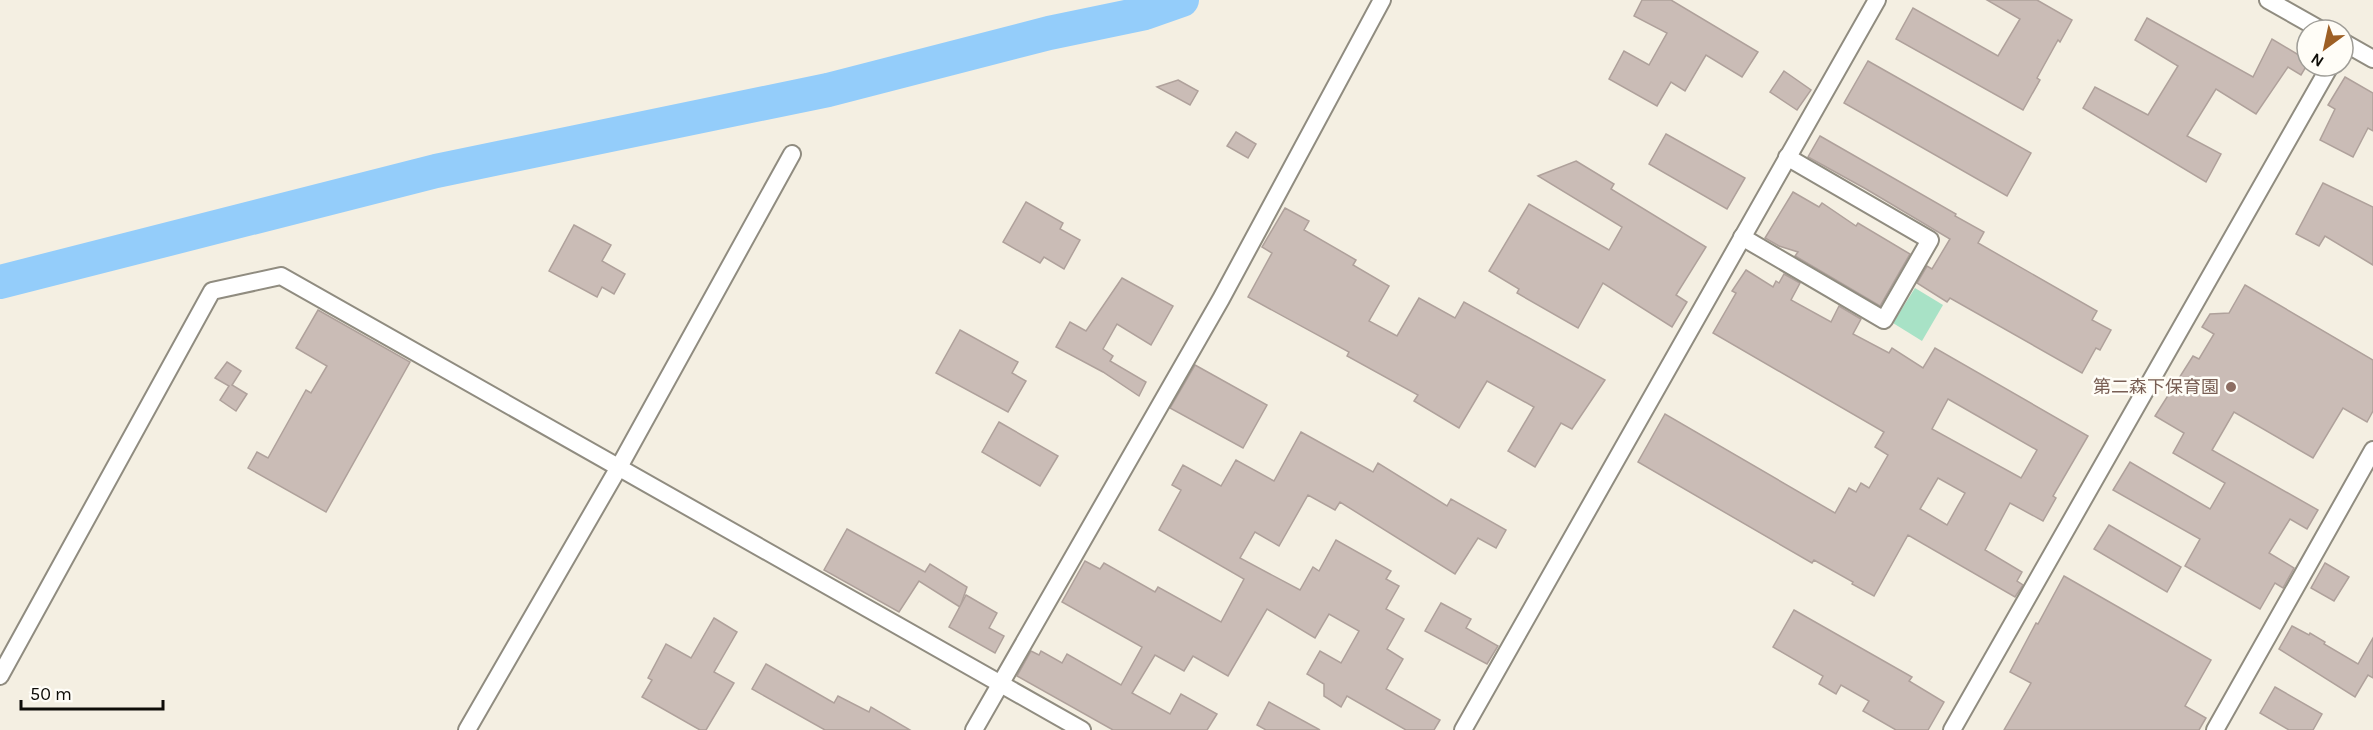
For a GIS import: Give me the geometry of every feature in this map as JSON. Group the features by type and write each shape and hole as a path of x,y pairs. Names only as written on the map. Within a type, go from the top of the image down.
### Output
{"street":[{"path":"974,730 1221,299 1382,0"},
{"path":"1462,730 1877,0"},
{"path":"2268,0 2300,18"},
{"path":"2355,49 2373,59"},
{"path":"1952,730 2323,78"},
{"path":"467,730 619,467 792,154"},
{"path":"1742,237 1884,320 1930,240 1788,157"},
{"path":"0,676 212,291 281,276 1082,730"},
{"path":"2215,730 2373,450"}],"green space":[{"path":"1915,288 1943,305 1922,341 1893,323"}],"building":[{"path":"1642,0 1671,0 1758,52 1742,77 1706,55 1685,91 1671,82 1657,106 1609,79 1624,51 1649,65 1667,33 1634,16"},
{"path":"1987,0 2037,0 2072,20 2037,78 2040,80 2023,110 1896,39 1913,8 1998,56 2020,19"},
{"path":"2147,18 2253,77 2272,39 2295,53 2295,71 2288,67 2256,114 2216,89 2187,136 2221,154 2206,182 2083,108 2095,87 2148,115 2178,66 2135,40"},
{"path":"1868,61 2031,153 2007,196 1844,103"},
{"path":"1784,71 1811,90 1797,110 1770,92"},
{"path":"2344,78 2373,93 2373,131 2368,128 2353,157 2320,140 2335,109 2328,105"},
{"path":"1178,80 1198,91 1190,105 1157,87"},
{"path":"1236,132 1256,144 1248,158 1227,146"},
{"path":"1666,134 1745,178 1727,209 1649,164"},
{"path":"1820,136 1956,214 1955,216 1984,232 1978,243 2097,311 2092,320 2111,330 2100,350 2096,348 2082,373 1950,298 1947,302 1917,283 1927,266 1932,269 1950,239 1808,157"},
{"path":"1576,161 1614,184 1611,189 1706,247 1676,295 1687,302 1672,327 1603,283 1578,328 1517,293 1519,289 1489,271 1529,204 1609,250 1622,227 1538,176"},
{"path":"2323,183 2373,207 2373,265 2325,236 2319,246 2296,234"},
{"path":"1793,192 1819,207 1822,203 1856,226 1858,223 1910,254 1880,306 1795,256 1798,252 1779,246 1765,238"},
{"path":"1026,202 1063,223 1060,229 1080,240 1064,269 1044,257 1040,263 1003,242"},
{"path":"1285,208 1309,221 1304,230 1356,260 1353,265 1389,286 1369,321 1397,336 1419,298 1455,318 1464,302 1605,380 1572,429 1561,423 1535,467 1508,451 1534,407 1487,381 1459,428 1414,401 1418,395 1347,356 1349,352 1248,297 1272,253 1262,247"},
{"path":"574,225 611,245 602,261 625,274 614,294 602,287 597,297 549,271"},
{"path":"1746,270 1773,287 1776,281 1779,283 1784,274 1800,283 1791,300 1831,322 1839,306 1861,319 1853,334 1889,353 1892,348 1923,368 1935,348 2088,436 2053,496 2056,498 2043,521 2010,503 1985,550 2022,572 2017,581 2023,585 2015,597 1908,535 1874,596 1814,560 1812,563 1638,462 1665,414 1835,513 1849,488 1856,492 1861,483 1869,488 1888,455 1875,447 1884,432 1713,333 1736,293 1732,291","holes":["1948,399 2037,450 2021,478 1932,429","1938,478 1965,493 1947,525 1920,509"]},
{"path":"1122,278 1173,306 1151,345 1117,324 1103,349 1113,356 1110,361 1146,382 1139,396 1103,372 1056,347 1070,322 1086,331"},
{"path":"2245,285 2373,360 2373,411 2367,422 2343,408 2313,458 2234,412 2212,450 2318,510 2307,529 2290,519 2269,553 2294,568 2283,588 2275,583 2260,609 2185,566 2200,539 2113,490 2130,462 2210,509 2225,483 2173,453 2184,433 2155,416 2193,356 2199,359 2214,334 2202,327 2210,314 2229,313"},
{"path":"318,310 410,362 326,512 248,468 257,452 268,458 306,390 311,393 327,366 296,348"},
{"path":"960,330 1018,362 1012,373 1026,381 1008,412 936,373"},
{"path":"227,362 241,371 232,385 247,394 236,411 220,400 229,386 215,378"},
{"path":"1195,365 1267,405 1243,448 1170,408"},
{"path":"999,422 1058,456 1040,486 982,452"},
{"path":"1301,432 1373,472 1378,463 1447,506 1451,499 1506,530 1496,548 1478,538 1455,574 1340,502 1335,510 1308,495 1279,546 1255,532 1240,558 1300,590 1313,567 1319,571 1336,540 1391,571 1386,579 1399,586 1386,609 1404,619 1387,649 1403,659 1386,689 1440,720 1434,730 1406,730 1347,696 1341,707 1324,696 1324,684 1307,674 1320,651 1341,663 1359,631 1329,614 1315,638 1267,609 1228,676 1193,656 1184,671 1155,655 1132,693 1170,714 1181,694 1217,714 1207,730 1113,730 1017,676 1031,651 1039,655 1041,651 1062,663 1067,654 1121,685 1142,647 1062,602 1085,561 1100,569 1104,563 1155,592 1158,587 1221,622 1244,579 1159,530 1181,490 1172,485 1183,465 1221,486 1236,460 1274,481"},
{"path":"2109,525 2181,567 2167,592 2094,549"},
{"path":"847,529 925,572 930,564 967,587 960,607 919,581 899,612 824,570"},
{"path":"2325,563 2349,577 2334,601 2311,588"},
{"path":"2064,576 2211,660 2185,706 2206,718 2199,730 2004,730 2031,683 2010,672"},
{"path":"966,595 997,613 989,628 1004,636 995,653 949,627"},
{"path":"1441,603 1471,619 1466,628 1498,646 1487,664 1425,631"},
{"path":"1794,610 1912,677 1909,681 1944,702 1928,730 1896,730 1863,711 1869,701 1841,685 1836,694 1819,684 1823,676 1773,647"},
{"path":"714,618 737,632 714,672 734,683 706,730 700,730 642,697 652,680 648,678 666,644 691,658"},
{"path":"2292,626 2309,635 2310,633 2358,664 2373,638 2373,678 2368,675 2355,697 2279,649"},
{"path":"766,664 834,703 838,696 869,712 871,707 910,730 825,730 752,689"},
{"path":"2275,687 2322,714 2313,730 2289,730 2260,713"},
{"path":"1269,702 1320,730 1266,730 1257,725"}],"waterway":[{"path":"0,282 436,171 828,90 1049,33 1145,13 1182,0"}],"place":[{"name":"第二森下保育園","path":"2231,387"}]}
